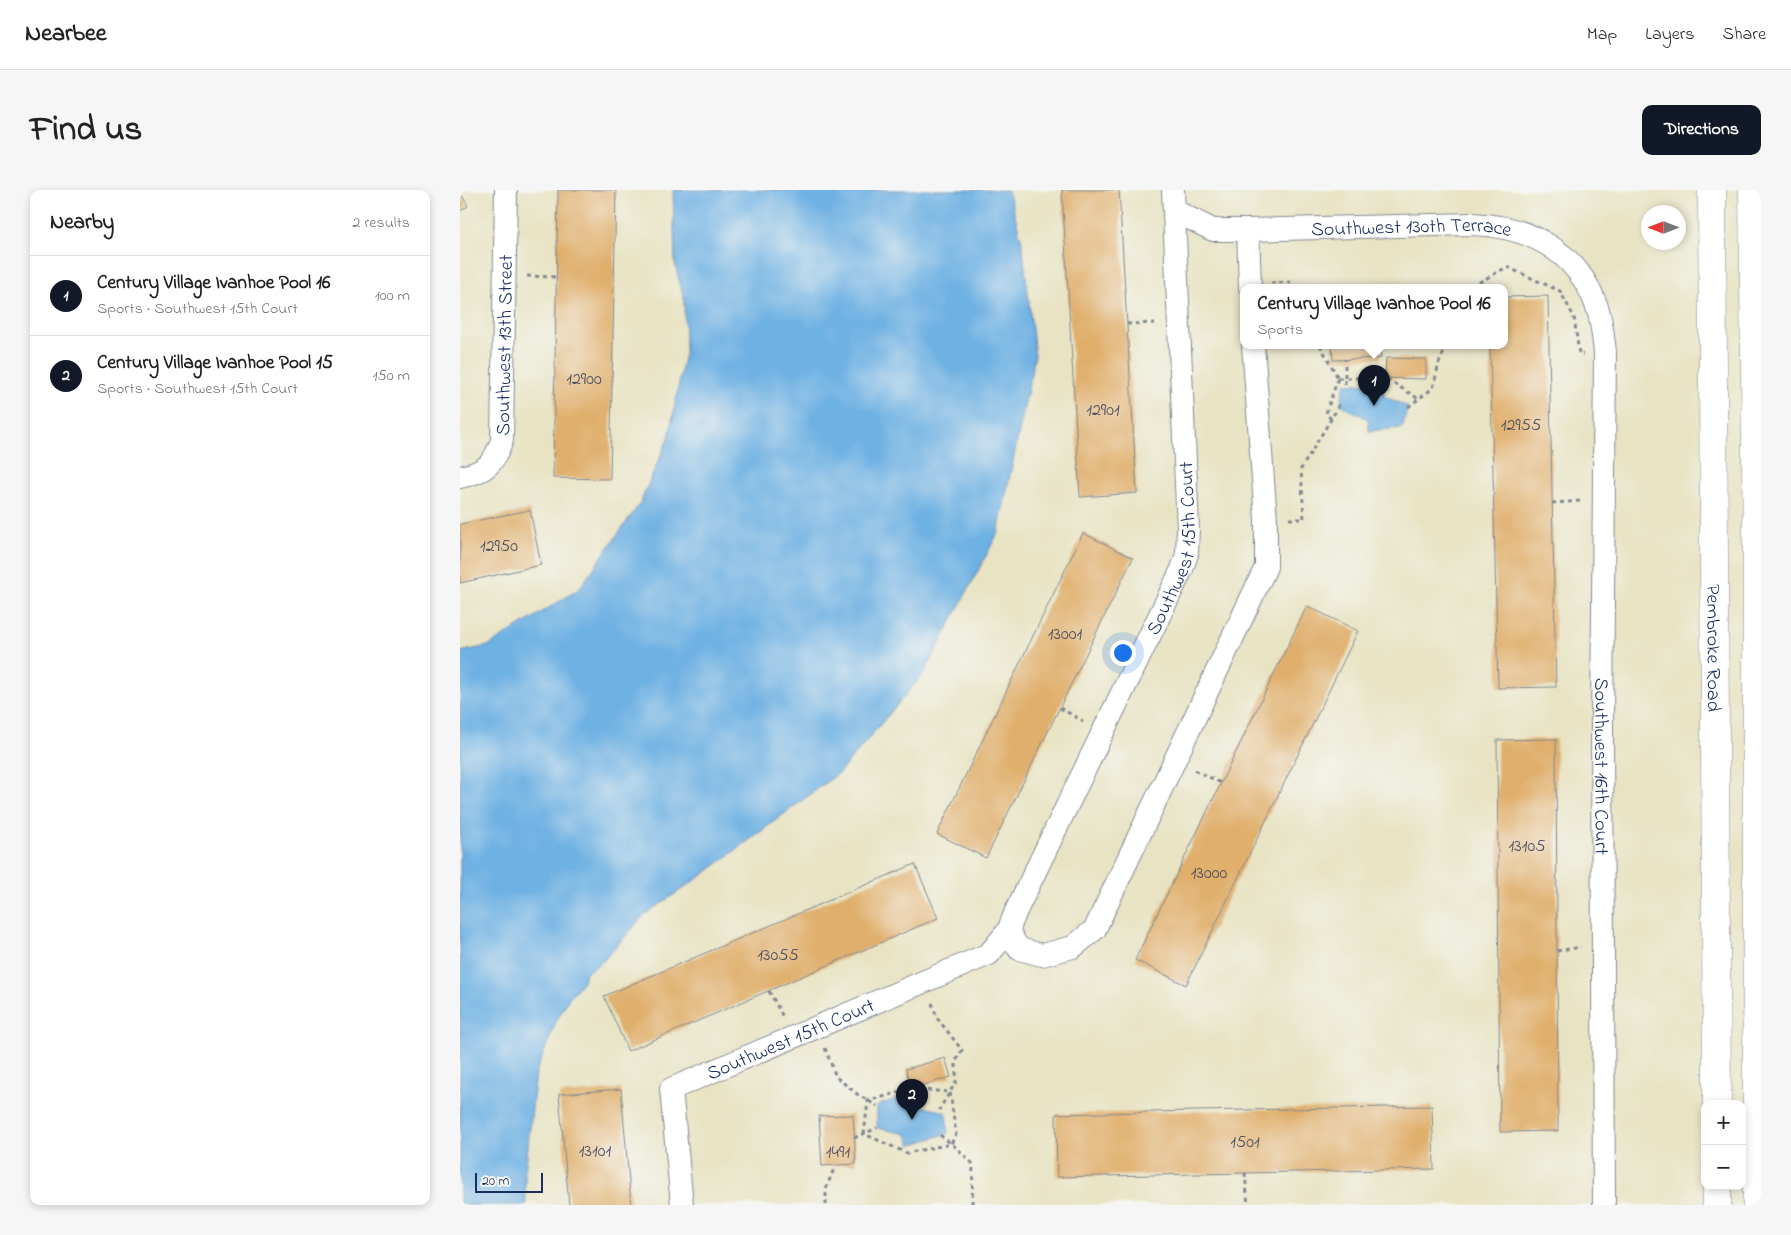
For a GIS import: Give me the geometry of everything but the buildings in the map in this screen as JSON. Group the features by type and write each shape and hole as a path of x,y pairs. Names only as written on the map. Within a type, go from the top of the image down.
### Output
{"main road":[{"name":"Pembroke Road","path":"1712,190 1717,1100"},
{"path":"1753,190 1756,541 1756,1205"},
{"path":"1717,1190 1717,1205"}],"street":[{"name":"Southwest 13th Street","path":"460,477 487,467 496,457 502,440 506,190"},
{"name":"Southwest 130th Terrace","path":"1174,200 1213,230 1472,224 1502,227 1524,232 1544,242 1558,252 1580,276 1591,292 1598,308 1602,328"},
{"name":"Southwest 15th Court","path":"682,1205 671,1089 989,954 1008,931 1182,569 1187,554 1188,529 1174,200"},
{"path":"1248,230 1250,284"},
{"name":"Southwest 16th Court","path":"1602,328 1605,352 1602,717 1604,1205"},
{"path":"1008,931 1019,949 1042,955 1073,947 1095,929 1266,568 1266,520 1252,349"}],"path":[{"path":"1476,284 1507,267 1560,291 1574,317 1579,354 1605,352"},
{"path":"504,275 557,277"},
{"path":"1127,324 1178,322"},
{"path":"1322,349 1338,378 1326,413 1331,419"},
{"path":"1408,407 1433,388 1439,363 1445,349"},
{"path":"1345,360 1345,384"},
{"path":"1338,378 1385,378 1418,399"},
{"path":"1266,520 1304,519 1301,469 1340,404"},
{"path":"1552,503 1605,499"},
{"path":"1175,760 1221,783"},
{"path":"924,981 936,1018 962,1050 956,1062 956,1082 939,1110"},
{"path":"769,991 794,1037"},
{"path":"816,1027 836,1077 877,1106"},
{"path":"868,1101 911,1089 950,1092"},
{"path":"950,1092 956,1134 951,1144"},
{"path":"864,1134 868,1101"},
{"path":"854,1138 877,1128"},
{"path":"864,1134 907,1153 951,1144"},
{"path":"940,1135 973,1164 972,1205"},
{"path":"826,1205 826,1189 835,1166"},
{"path":"1245,1173 1248,1205"}],"water":[{"path":"673,190 1008,190 1022,242 1035,355 998,533 924,673 840,772 704,874 644,915 603,961 585,973 583,981 569,998 556,1022 536,1072 525,1174 526,1205 460,1205 460,652 488,646 579,589 640,503 669,437 685,351 684,299 675,264"},
{"path":"1382,383 1384,396 1408,407 1402,428 1369,431 1368,419 1340,404 1345,384"},
{"path":"910,1093 916,1105 946,1112 948,1133 911,1145 907,1134 877,1128 877,1106"}],"place":[{"name":"Century Village Ivanhoe Pool 16","path":"1374,406"},
{"name":"Century Village Ivanhoe Pool 15","path":"912,1120"}]}
